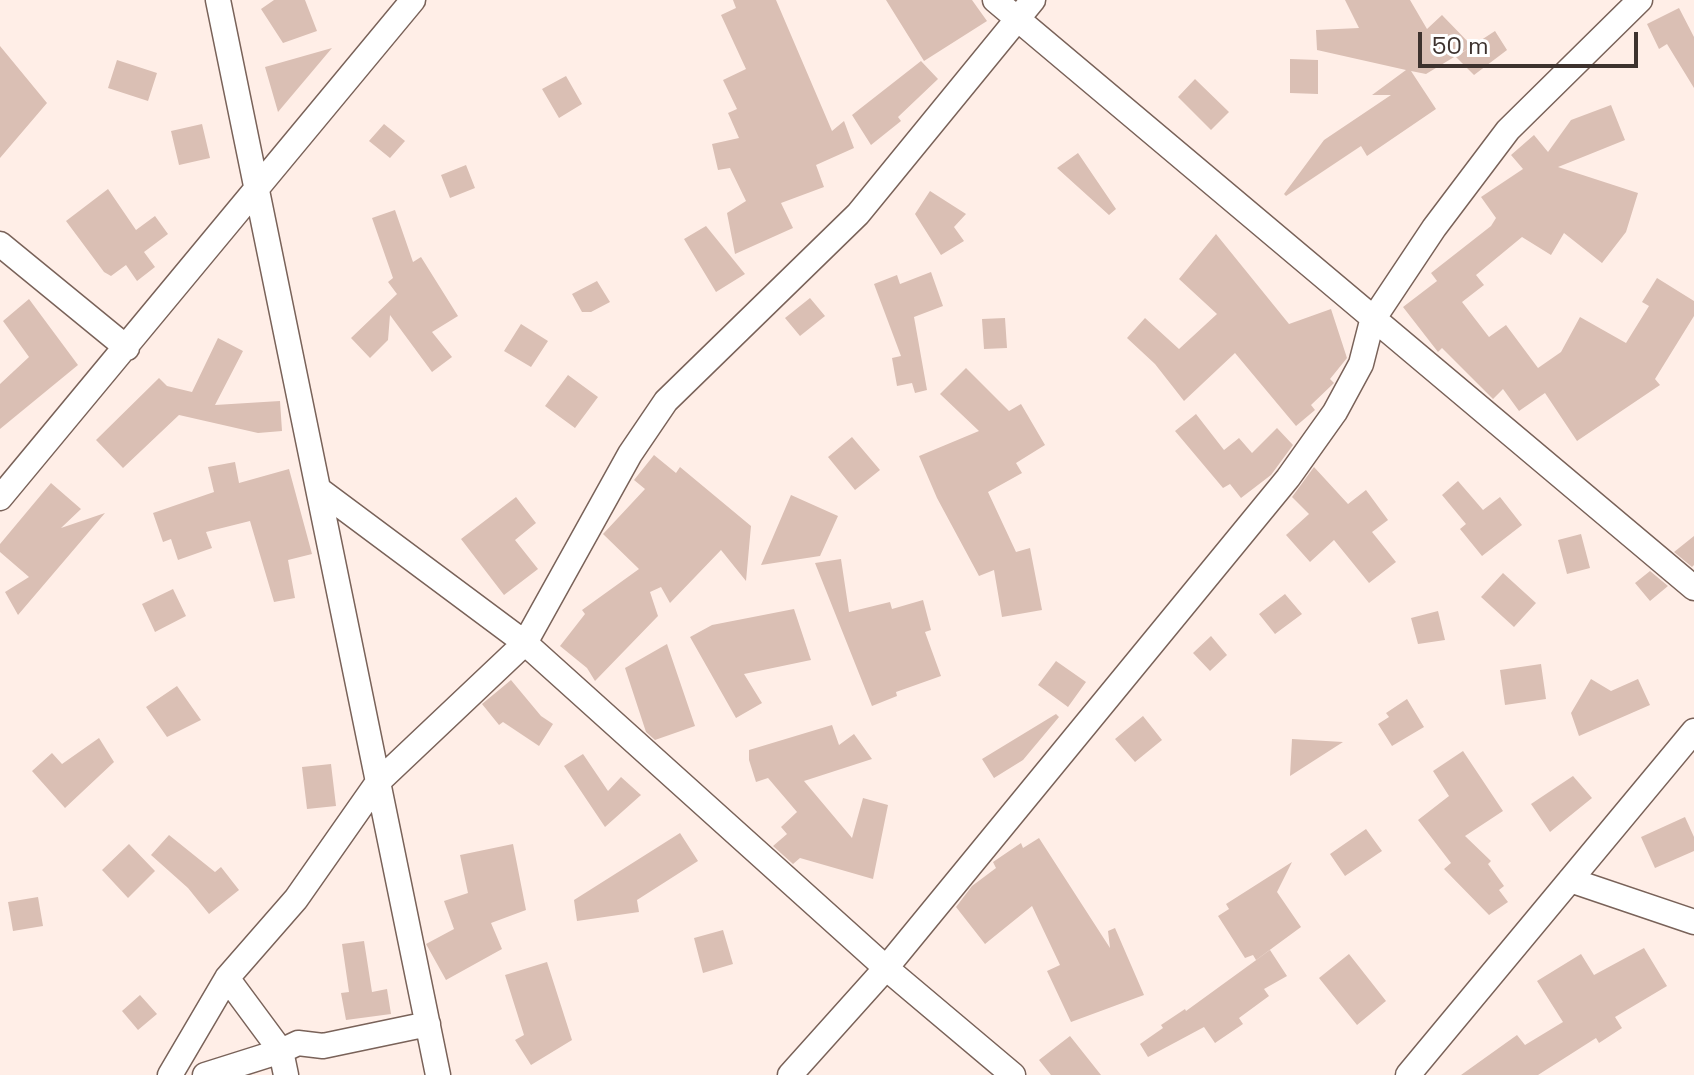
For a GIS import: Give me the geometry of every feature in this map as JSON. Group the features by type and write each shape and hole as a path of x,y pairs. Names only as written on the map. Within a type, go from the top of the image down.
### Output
{"street":[{"path":"218,0 321,491 438,1075"},
{"path":"0,498 413,0"},
{"path":"995,0 1026,10 1372,321 1694,588"},
{"path":"790,1075 886,968 1288,478 1335,412 1361,364 1372,321 1434,228 1508,130 1640,0"},
{"path":"170,1075 227,978 296,899 378,782 525,643 630,454 666,401 858,214 1026,10"},
{"path":"0,244 127,348"},
{"path":"321,491 525,643 886,968 1013,1075"},
{"path":"1408,1075 1694,731"},
{"path":"1570,880 1694,922"},
{"path":"227,978 281,1051 286,1075"},
{"path":"205,1075 298,1043 323,1046 428,1024"}],"building":[{"path":"274,0 305,0 317,31 283,43 261,9"},
{"path":"733,0 776,0 832,131 844,121 854,148 816,165 824,187 781,203 793,228 735,254 727,213 746,201 730,168 718,170 712,144 739,138 728,113 737,109 723,80 746,69 721,15 736,8"},
{"path":"886,0 972,0 987,21 924,61"},
{"path":"1345,0 1410,0 1427,29 1442,15 1472,46 1495,31 1507,50 1474,75 1456,57 1469,48 1426,74 1411,71 1436,109 1367,156 1361,146 1286,196 1284,194 1324,140 1391,95 1372,95 1406,70 1317,50 1316,30 1359,28"},
{"path":"1679,8 1694,37 1694,88 1667,44 1659,49 1647,24"},
{"path":"0,46 47,103 0,158"},
{"path":"332,48 278,112 265,67"},
{"path":"1290,59 1318,60 1318,94 1290,93"},
{"path":"117,60 157,73 148,101 108,88"},
{"path":"921,61 938,79 898,117 901,121 871,145 852,115"},
{"path":"566,76 582,104 559,118 542,89"},
{"path":"1195,79 1229,112 1211,130 1178,97"},
{"path":"1611,105 1625,140 1558,167 1638,193 1626,232 1602,263 1564,233 1551,255 1522,237 1476,275 1484,285 1462,302 1489,337 1506,325 1538,368 1561,352 1580,317 1626,343 1649,306 1642,302 1657,278 1694,301 1694,316 1655,379 1660,385 1577,441 1545,393 1519,411 1503,389 1493,399 1442,348 1438,352 1403,307 1437,281 1431,273 1491,226 1496,218 1481,197 1523,169 1511,155 1534,135 1548,152 1571,120"},
{"path":"202,124 210,158 179,165 171,131"},
{"path":"384,124 405,141 390,158 369,141"},
{"path":"1078,153 1116,209 1109,215 1057,168"},
{"path":"466,165 475,188 450,198 441,175"},
{"path":"108,189 136,230 155,216 168,234 144,252 155,267 137,281 126,265 111,276 104,272 66,221"},
{"path":"930,191 966,214 954,227 964,241 941,255 915,214"},
{"path":"395,210 413,262 421,257 458,316 432,332 452,357 432,372 390,315 388,340 370,358 351,338 397,294 388,282 393,278 372,218"},
{"path":"706,226 745,274 716,292 684,239"},
{"path":"1216,234 1289,324 1331,309 1347,358 1330,379 1334,383 1311,405 1315,410 1296,426 1235,353 1184,401 1155,364 1127,338 1145,318 1179,349 1217,314 1179,279"},
{"path":"931,272 943,306 914,317 927,390 915,393 912,383 897,386 892,358 901,356 874,284 897,275 900,284"},
{"path":"597,281 610,302 591,312 582,312 572,294"},
{"path":"810,298 825,316 800,336 785,318"},
{"path":"29,299 78,365 0,429 0,384 29,357 3,321"},
{"path":"1005,318 1007,348 984,349 982,319"},
{"path":"521,324 548,341 531,367 504,351"},
{"path":"218,338 243,351 215,405 280,401 282,431 258,433 179,415 123,468 96,440 159,378 167,386 192,392"},
{"path":"966,368 1009,411 1021,404 1045,445 1016,463 1022,473 988,492 1016,552 1030,548 1042,610 1002,617 994,570 979,576 937,498 919,456 979,431 940,394"},
{"path":"568,375 598,397 575,428 545,406"},
{"path":"1196,414 1224,450 1239,438 1252,453 1277,428 1293,445 1271,475 1241,498 1230,484 1223,488 1175,431"},
{"path":"852,437 880,470 855,490 828,457"},
{"path":"654,455 676,473 680,467 751,526 746,581 721,550 670,603 661,587 650,592 658,616 595,681 587,668 560,646 585,614 582,610 639,569 603,534 645,489 634,480"},
{"path":"235,462 239,483 289,469 312,554 288,560 295,598 274,602 250,521 206,532 212,548 178,560 171,539 163,542 153,513 214,492 208,467"},
{"path":"1314,467 1348,504 1366,490 1388,520 1372,532 1396,562 1369,583 1334,540 1310,562 1286,535 1309,514 1292,497"},
{"path":"1458,481 1483,510 1500,497 1522,525 1482,556 1460,529 1466,524 1442,495"},
{"path":"51,483 81,509 61,528 105,513 18,615 5,592 29,577 0,552 0,544"},
{"path":"791,495 838,516 820,556 761,565"},
{"path":"516,497 536,523 515,540 538,569 504,595 461,539"},
{"path":"1581,534 1590,568 1567,574 1558,540"},
{"path":"1694,536 1694,565 1692,567 1674,552"},
{"path":"841,559 849,612 890,602 892,609 923,600 931,630 925,632 941,676 896,692 897,696 872,706 815,563"},
{"path":"1650,571 1668,586 1650,601 1635,583"},
{"path":"1503,573 1536,603 1514,627 1481,597"},
{"path":"173,589 186,616 155,632 142,604"},
{"path":"1285,594 1302,614 1275,634 1259,614"},
{"path":"794,609 811,660 744,674 762,703 736,718 690,637 712,625"},
{"path":"1438,611 1445,640 1418,644 1411,618"},
{"path":"1211,636 1227,655 1210,671 1193,653"},
{"path":"667,644 695,726 655,740 646,732 625,668"},
{"path":"1056,661 1086,682 1068,707 1038,685"},
{"path":"1541,664 1546,699 1505,705 1500,670"},
{"path":"1591,679 1611,691 1638,679 1650,705 1579,736 1571,713"},
{"path":"511,680 541,716 553,724 539,746 503,722 499,725 482,704"},
{"path":"177,686 201,720 167,737 146,707"},
{"path":"1407,699 1424,727 1392,746 1378,724 1389,717 1386,713"},
{"path":"1056,714 1059,717 1023,760 994,778 982,759"},
{"path":"1143,716 1162,740 1135,762 1115,739"},
{"path":"832,725 839,745 854,734 872,759 804,781 852,838 863,798 888,805 873,879 800,858 793,864 773,846 787,834 781,827 797,812 768,778 756,782 749,760 749,750"},
{"path":"99,738 114,762 65,808 32,771 52,753 62,764"},
{"path":"1292,739 1343,742 1290,776"},
{"path":"1463,751 1503,811 1465,836 1491,861 1488,864 1504,886 1499,890 1508,902 1489,915 1444,869 1451,863 1418,820 1449,796 1433,771"},
{"path":"583,754 608,791 621,777 641,795 605,827 564,766"},
{"path":"331,764 336,806 307,809 302,767"},
{"path":"1573,776 1592,798 1550,832 1531,804"},
{"path":"1685,817 1694,837 1694,851 1655,868 1641,837"},
{"path":"1366,829 1382,851 1345,876 1330,854"},
{"path":"680,833 698,861 637,900 639,912 577,921 574,900"},
{"path":"169,835 215,872 221,867 239,890 209,914 188,888 151,855"},
{"path":"1039,838 1110,948 1108,931 1115,928 1144,995 1071,1022 1047,971 1060,965 1032,906 985,944 956,907 972,886 996,868 993,862 1021,843 1023,848"},
{"path":"129,844 155,871 128,898 102,870"},
{"path":"513,844 526,910 491,923 502,949 446,980 426,944 454,929 444,901 468,893 460,855"},
{"path":"1292,862 1277,892 1301,927 1256,960 1253,955 1245,958 1218,916 1229,909 1226,904"},
{"path":"38,897 43,926 13,931 8,902"},
{"path":"723,930 733,964 703,973 694,938"},
{"path":"364,941 372,992 387,989 391,1014 346,1020 341,993 349,992 342,944"},
{"path":"1644,948 1667,986 1615,1017 1622,1028 1599,1043 1596,1038 1538,1075 1461,1075 1517,1035 1525,1045 1563,1022 1537,981 1581,954 1594,975"},
{"path":"1270,950 1287,976 1264,989 1269,996 1239,1018 1243,1024 1215,1043 1204,1027 1148,1057 1140,1044 1163,1028 1161,1025 1186,1011"},
{"path":"1349,954 1386,1001 1357,1025 1319,978"},
{"path":"547,962 572,1040 531,1065 515,1040 524,1035 505,975"},
{"path":"140,995 157,1014 138,1030 122,1011"},
{"path":"1070,1036 1101,1075 1051,1075 1039,1060"}]}
